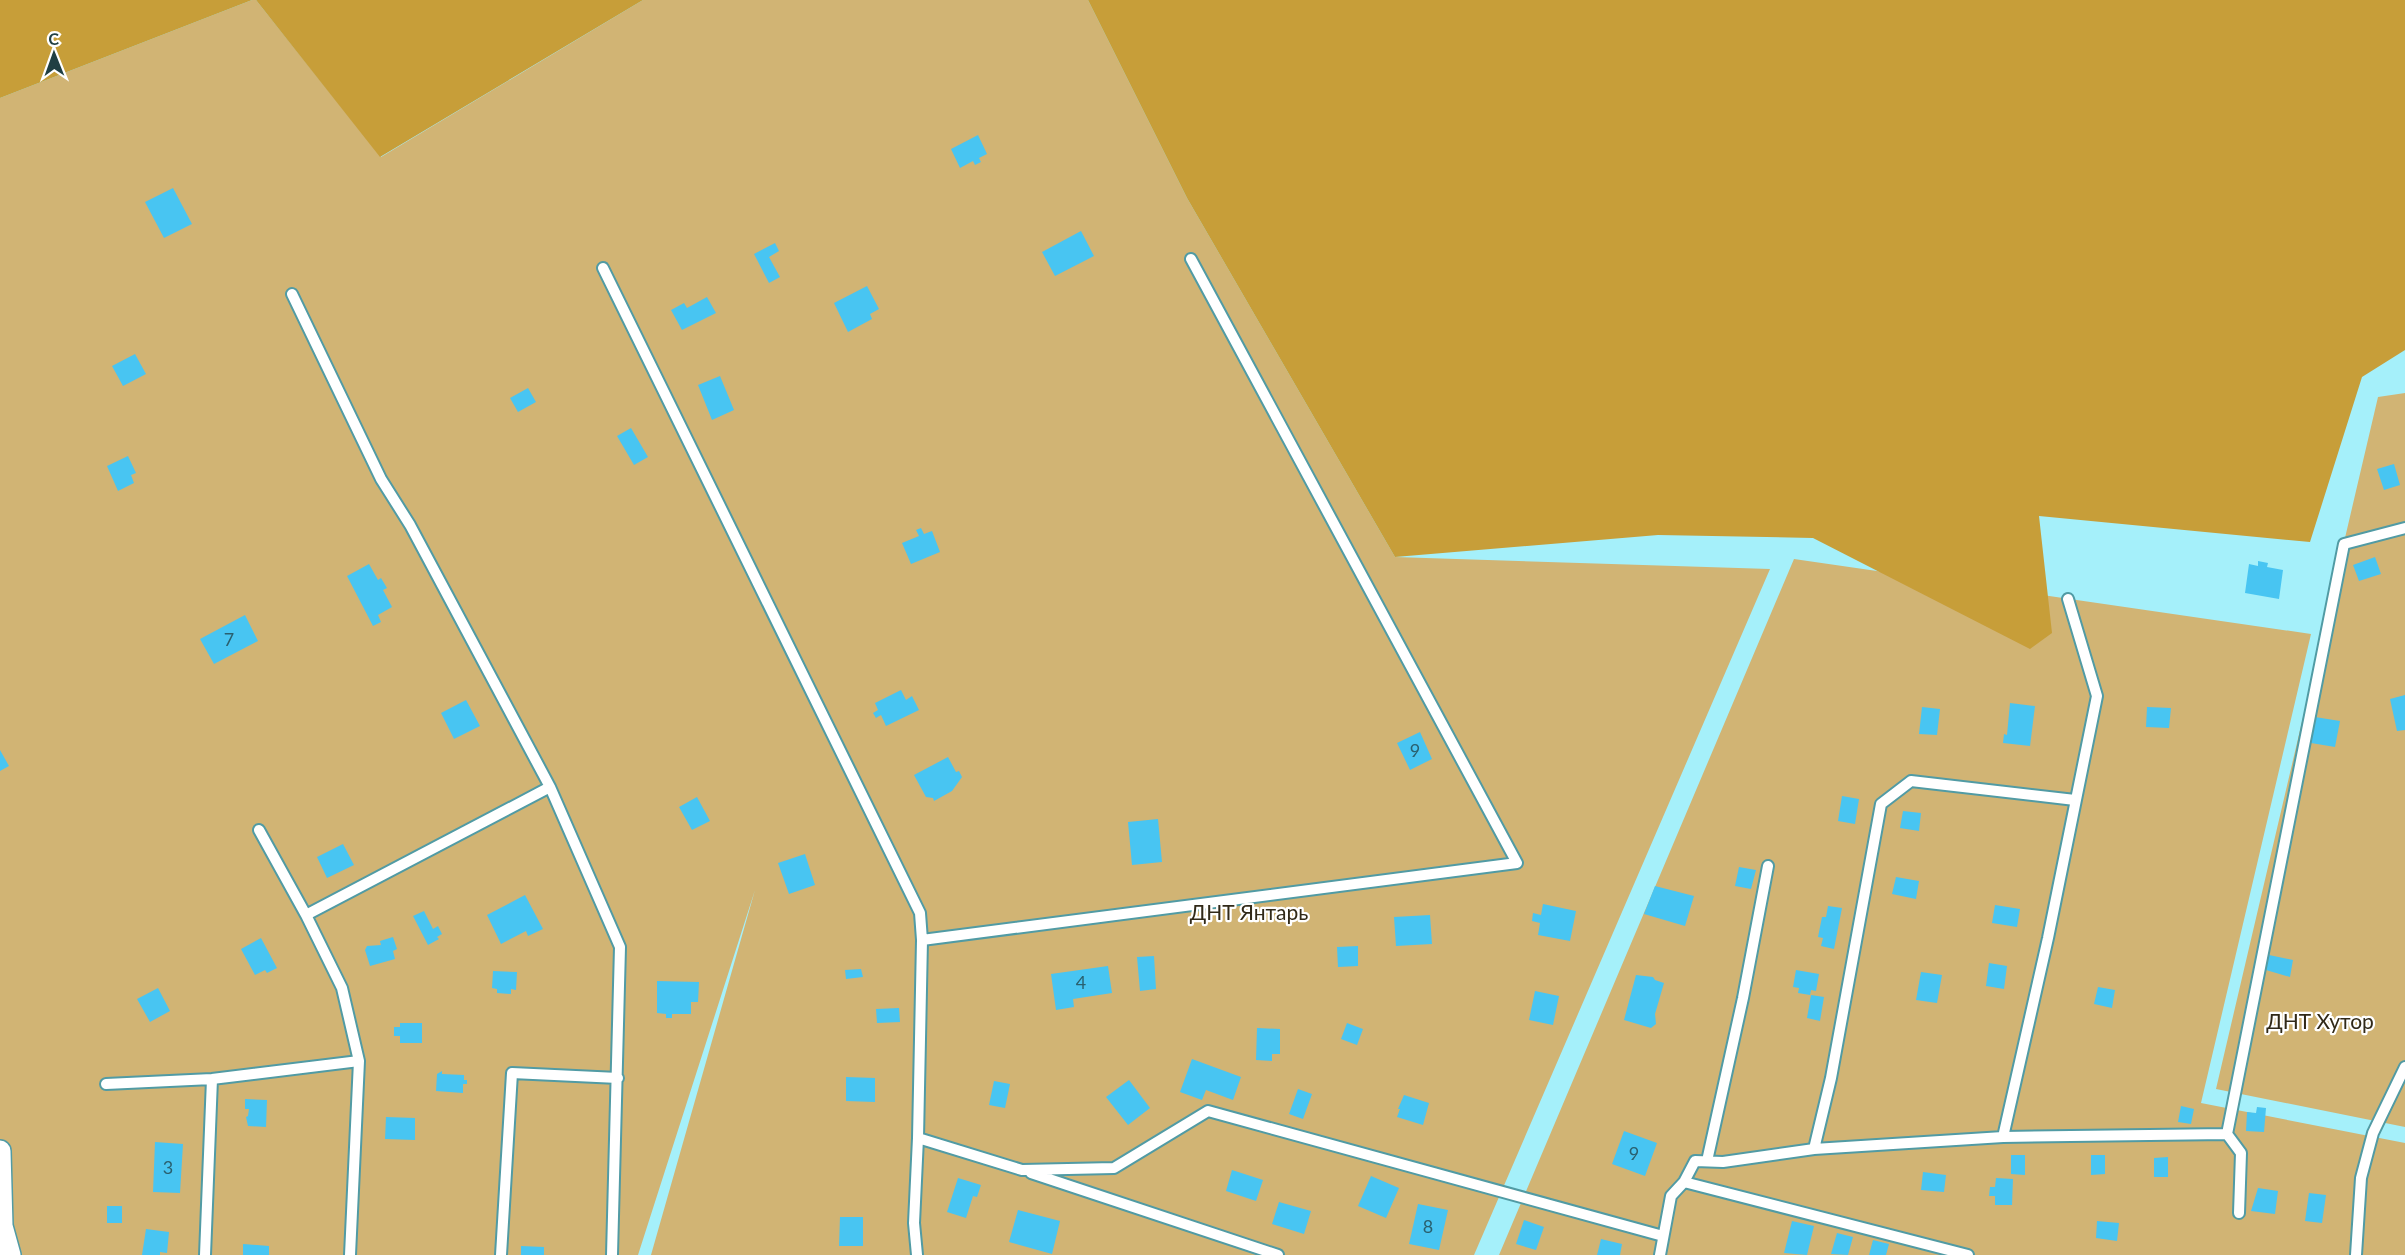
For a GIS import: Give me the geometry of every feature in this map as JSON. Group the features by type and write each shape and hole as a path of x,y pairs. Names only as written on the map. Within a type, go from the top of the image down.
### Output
{"street":[{"path":"0,1150 2,1226 10,1255"}],"lane":[{"path":"922,940 1517,862 1191,259"},
{"path":"603,268 920,913 922,940 914,1223 917,1255"},
{"path":"292,294 381,479 410,525 550,787 620,947 612,1255"},
{"path":"2239,1213 2241,1153 2227,1134 2344,544 2405,528"},
{"path":"2003,1137 2048,938 2097,696 2068,599"},
{"path":"1814,1149 1831,1078 1881,804 1911,781 2075,800"},
{"path":"306,915 550,787"},
{"path":"259,830 306,915 342,988 358,1061 350,1255"},
{"path":"1707,1161 1743,998 1767,866"},
{"path":"106,1084 212,1079 358,1061"},
{"path":"2356,1255 2361,1178 2373,1132 2405,1067"},
{"path":"501,1255 512,1073 618,1078"},
{"path":"205,1255 212,1079"},
{"path":"1022,1170 1114,1168 1208,1110 1663,1236"},
{"path":"1660,1255 1671,1196 1683,1182 1695,1161 1724,1162 1814,1149 2003,1137 2227,1134"},
{"path":"918,1138 1278,1255"},
{"path":"1683,1182 1968,1255"}],"green space":[{"name":"ДНТ Янтарь","path":"256,0 381,157 643,0 1088,0 1187,198 1395,557 1770,569 1474,1255 651,1255 755,890 638,1255 0,1255 0,98"},
{"name":"ДНТ Хутор","path":"2405,393 2405,1127 2216,1089 2378,397"},
{"path":"1794,559 2311,634 2201,1103 2405,1143 2405,1255 1499,1255"}],"shaded area":[{"path":"0,0 252,0 0,98"},
{"path":"256,0 643,0 380,157"},
{"path":"1088,0 2405,0 2405,350 2362,377 2310,542 2039,516 2052,633 2030,649 1813,538 1658,535 1395,557 1187,198"}],"building":[{"path":"978,135 987,154 979,158 981,162 975,165 973,161 960,168 951,149"},
{"path":"173,188 192,224 164,238 145,202"},
{"path":"1081,231 1094,256 1055,276 1042,252"},
{"path":"775,243 779,251 769,257 780,277 769,283 754,254"},
{"path":"867,286 879,309 870,314 872,319 848,332 834,303"},
{"path":"707,297 716,313 682,330 671,310 684,303 687,308"},
{"path":"135,354 146,374 123,386 112,366"},
{"path":"720,376 734,410 712,420 698,385"},
{"path":"528,388 536,402 518,412 510,398"},
{"path":"631,428 648,457 634,465 617,436"},
{"path":"128,456 136,473 131,475 134,483 118,491 107,466"},
{"path":"2394,464 2400,485 2384,490 2377,469"},
{"path":"921,528 924,534 932,531 940,552 911,564 902,543 919,536 916,530"},
{"path":"2375,557 2381,574 2359,581 2353,565"},
{"path":"2258,561 2268,563 2267,567 2283,570 2279,599 2245,593 2249,564 2258,566"},
{"path":"369,564 378,580 381,578 387,588 383,590 392,607 378,615 381,622 373,626 347,576"},
{"path":"245,615 258,641 214,664 200,639"},
{"path":"901,690 906,700 912,696 919,710 886,726 881,715 876,718 873,713 878,710 875,703"},
{"path":"2405,695 2405,730 2397,731 2390,699"},
{"path":"466,700 480,726 454,739 441,713"},
{"path":"2010,703 2035,706 2030,746 2003,743 2004,734 2007,735"},
{"path":"1922,707 1940,709 1937,735 1919,734"},
{"path":"2147,707 2171,708 2169,728 2146,727"},
{"path":"2315,717 2340,721 2335,747 2311,743"},
{"path":"1420,732 1432,759 1410,770 1397,743"},
{"path":"0,750 9,766 0,771"},
{"path":"948,757 956,772 959,771 962,777 952,791 934,801 933,798 926,797 914,775"},
{"path":"1842,796 1859,799 1855,824 1838,821"},
{"path":"697,797 710,821 692,830 679,807"},
{"path":"1903,811 1921,813 1919,831 1900,828"},
{"path":"1158,819 1162,862 1132,865 1128,822"},
{"path":"343,844 354,865 327,878 317,857"},
{"path":"805,854 815,885 789,894 778,863"},
{"path":"1739,867 1756,870 1751,889 1735,886"},
{"path":"1896,877 1919,881 1916,899 1892,894"},
{"path":"1655,886 1694,896 1685,926 1644,914"},
{"path":"525,895 543,929 528,936 526,931 501,944 487,915"},
{"path":"1543,904 1576,911 1570,941 1538,935 1540,923 1532,921 1533,913 1541,915"},
{"path":"1995,905 2020,909 2017,927 1992,923"},
{"path":"1828,906 1842,908 1834,949 1821,946 1823,938 1818,937 1822,917 1826,917"},
{"path":"424,911 433,929 438,926 442,934 437,937 439,939 428,945 413,916"},
{"path":"1430,915 1432,944 1396,946 1394,917"},
{"path":"393,937 397,949 393,951 395,959 370,966 365,950 367,946 381,945 380,941"},
{"path":"261,938 277,968 255,975 241,949"},
{"path":"1358,946 1358,966 1338,967 1337,947"},
{"path":"2269,955 2293,960 2290,977 2266,970"},
{"path":"1154,956 1156,989 1140,991 1137,957"},
{"path":"1989,963 2007,966 2004,989 1986,986"},
{"path":"1108,966 1112,993 1073,999 1074,1007 1056,1010 1051,974"},
{"path":"861,969 863,977 846,979 845,970"},
{"path":"1796,970 1819,974 1816,991 1811,990 1810,995 1798,993 1799,988 1793,987"},
{"path":"493,971 517,972 516,990 511,989 511,994 497,993 497,989 492,988"},
{"path":"1921,972 1942,975 1937,1003 1916,1000"},
{"path":"1636,975 1653,977 1664,983 1655,1014 1656,1024 1651,1028 1624,1020"},
{"path":"657,981 699,982 698,1002 691,1002 691,1014 672,1014 672,1018 666,1018 666,1014 657,1013"},
{"path":"2098,987 2115,990 2112,1008 2094,1004"},
{"path":"158,988 170,1011 150,1022 137,999"},
{"path":"1535,991 1559,996 1553,1025 1529,1020"},
{"path":"1811,995 1824,997 1820,1021 1807,1018"},
{"path":"899,1008 900,1022 877,1023 876,1009"},
{"path":"400,1023 422,1023 422,1043 400,1043 400,1036 394,1036 394,1027 400,1027"},
{"path":"1347,1023 1363,1029 1357,1045 1341,1039"},
{"path":"1257,1028 1280,1029 1280,1054 1272,1054 1272,1061 1256,1060"},
{"path":"1192,1059 1241,1077 1233,1100 1206,1090 1202,1100 1180,1092"},
{"path":"442,1071 442,1074 464,1075 467,1084 463,1084 463,1093 436,1091 437,1074"},
{"path":"846,1077 875,1078 875,1102 846,1101"},
{"path":"1129,1080 1150,1108 1128,1125 1106,1097"},
{"path":"994,1081 1010,1084 1005,1108 989,1105"},
{"path":"1298,1089 1312,1094 1303,1119 1289,1114"},
{"path":"1404,1095 1429,1103 1423,1125 1397,1117"},
{"path":"245,1099 267,1100 266,1127 248,1126 246,1117 249,1109 245,1109"},
{"path":"2181,1106 2194,1109 2191,1124 2178,1122"},
{"path":"2257,1107 2266,1108 2264,1132 2246,1131 2247,1112 2256,1113"},
{"path":"386,1117 415,1118 415,1140 385,1139"},
{"path":"1624,1131 1657,1143 1645,1176 1612,1164"},
{"path":"155,1142 183,1144 180,1193 153,1192"},
{"path":"2011,1155 2025,1155 2025,1175 2011,1174"},
{"path":"2091,1155 2105,1155 2105,1174 2091,1175"},
{"path":"2168,1157 2168,1177 2154,1177 2154,1158"},
{"path":"1232,1170 1263,1180 1256,1201 1226,1191"},
{"path":"1923,1172 1946,1175 1944,1192 1921,1190"},
{"path":"1371,1176 1399,1188 1386,1218 1358,1206"},
{"path":"958,1178 981,1185 977,1197 973,1196 966,1218 947,1212"},
{"path":"1996,1178 2013,1179 2012,1205 1995,1205 1995,1196 1989,1196 1990,1187 1995,1187"},
{"path":"2258,1188 2278,1191 2275,1214 2251,1211"},
{"path":"2309,1193 2326,1195 2322,1223 2305,1221"},
{"path":"1279,1202 1311,1211 1304,1234 1272,1224"},
{"path":"1418,1204 1448,1210 1439,1250 1409,1244"},
{"path":"107,1206 122,1206 122,1223 107,1223"},
{"path":"1018,1210 1060,1221 1052,1254 1009,1242"},
{"path":"840,1217 863,1217 863,1246 839,1246"},
{"path":"1524,1220 1544,1227 1536,1250 1516,1244"},
{"path":"1792,1221 1814,1226 1807,1255 1784,1253"},
{"path":"2097,1221 2119,1223 2117,1241 2096,1238"},
{"path":"146,1229 169,1232 167,1253 142,1255"},
{"path":"1837,1233 1853,1237 1848,1255 1831,1254"},
{"path":"1601,1239 1622,1244 1620,1255 1597,1255"},
{"path":"1873,1240 1889,1244 1886,1255 1869,1255"},
{"path":"243,1244 269,1246 269,1255 243,1255"},
{"path":"521,1246 544,1247 544,1255 521,1255"}]}
